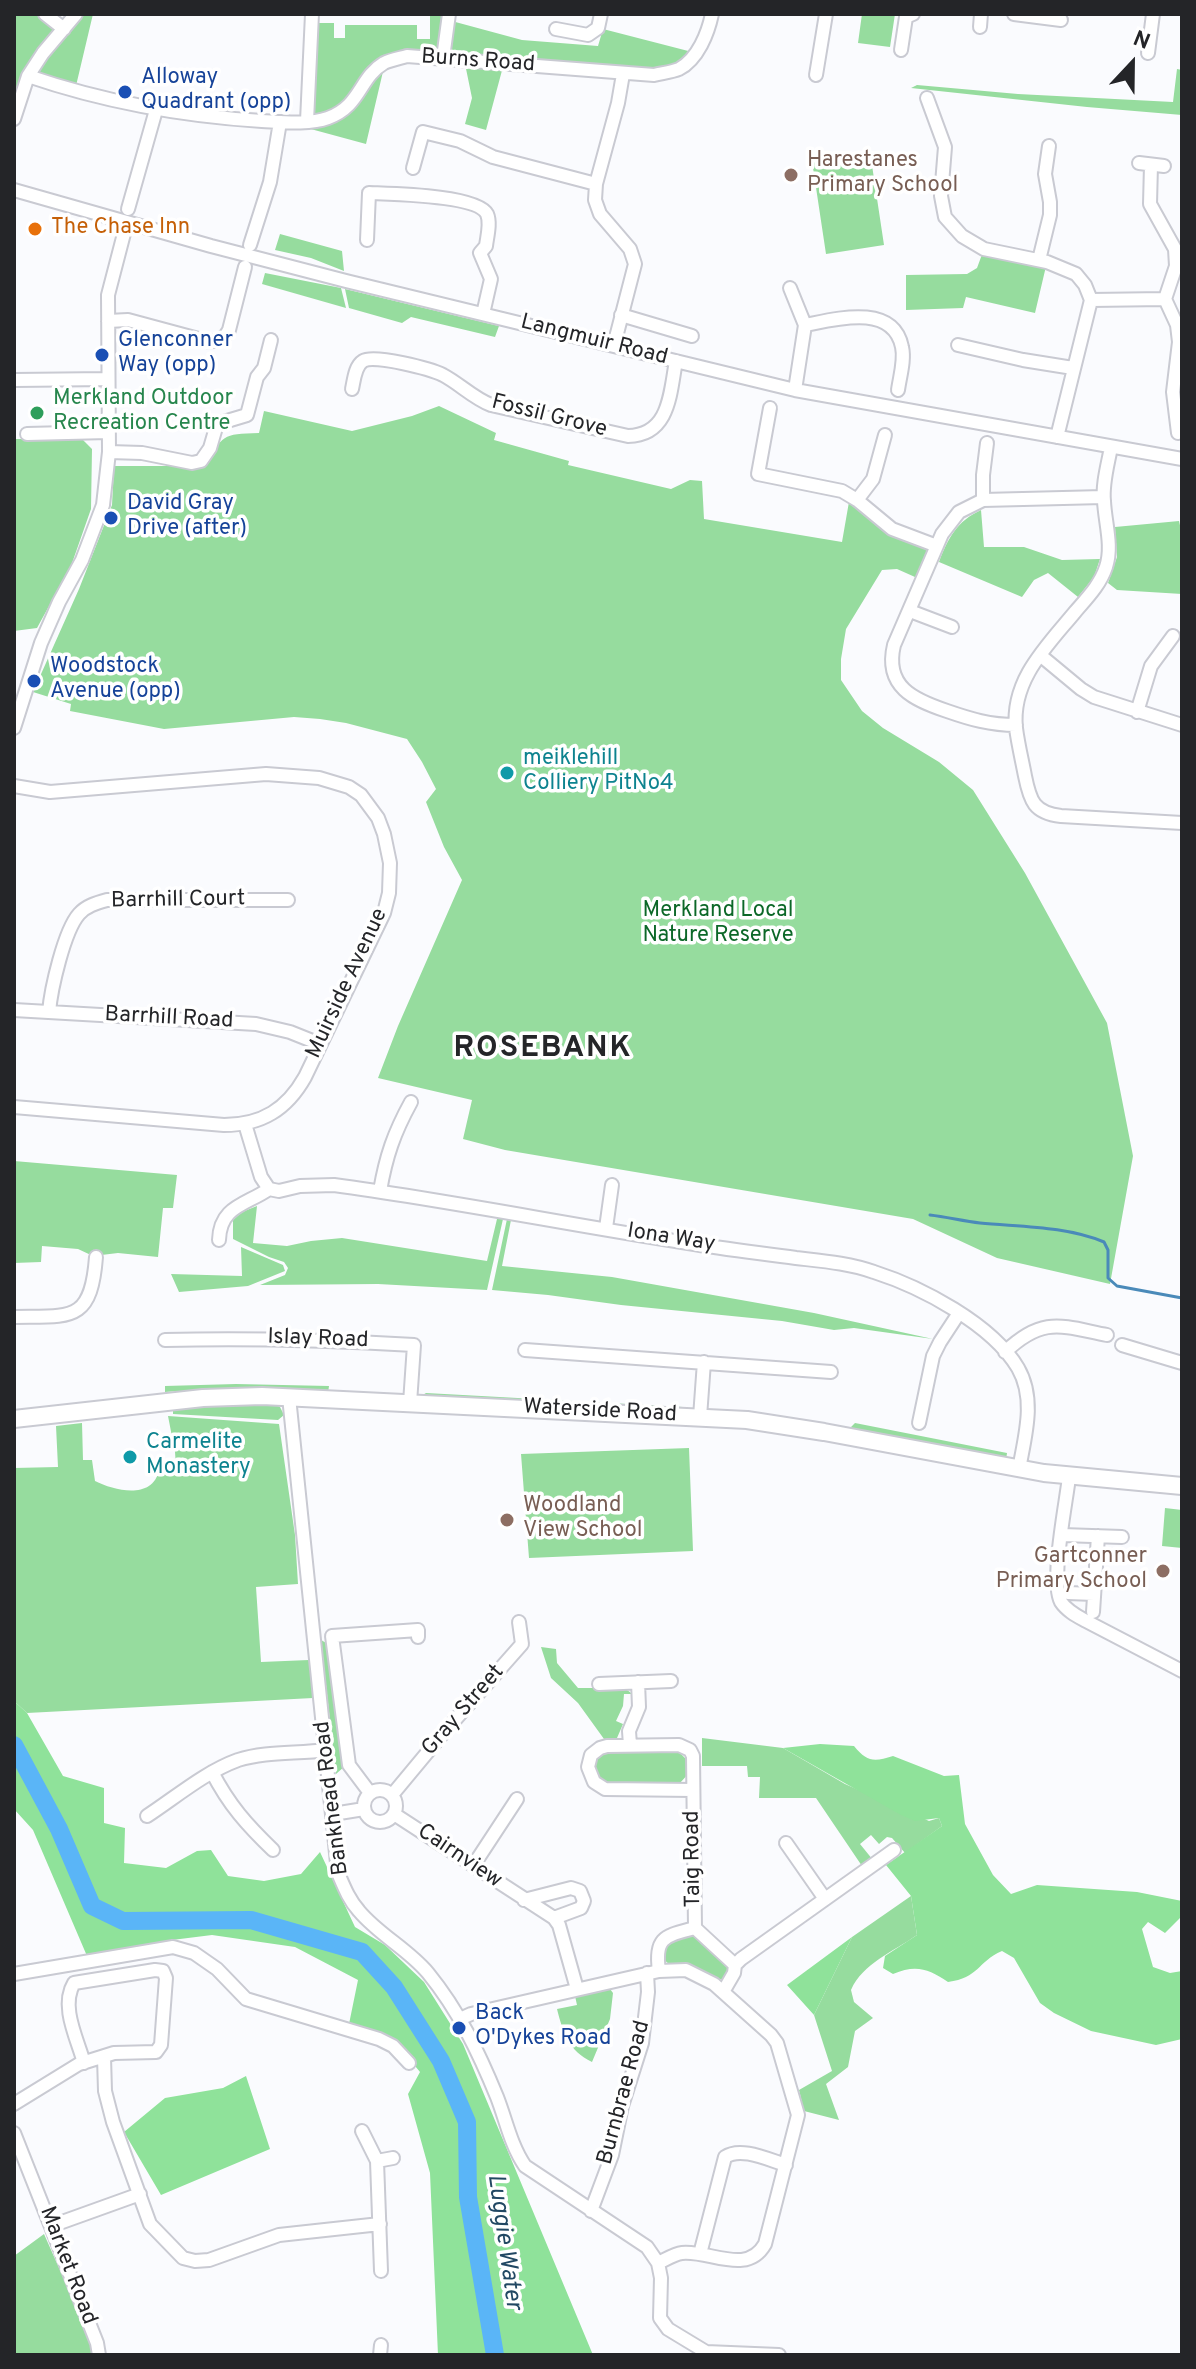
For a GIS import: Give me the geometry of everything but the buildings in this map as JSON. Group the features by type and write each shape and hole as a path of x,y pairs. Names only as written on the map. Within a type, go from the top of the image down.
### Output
{"main road":[{"name":"Waterside Road","path":"14,1419 203,1398 289,1397 700,1417 789,1425 1069,1477 1182,1486"}],"street":[{"path":"45,14 64,29"},
{"path":"14,119 28,76 76,14"},
{"path":"307,121 312,14"},
{"path":"443,58 449,14"},
{"path":"556,29 588,35 598,28 601,14"},
{"name":"Burns Road","path":"28,76 156,110 209,118 280,122 325,120 343,112 373,72 385,62 407,56 623,74 654,75 680,68 696,53 708,31 712,14"},
{"path":"816,75 826,14"},
{"path":"901,50 906,17 913,14"},
{"path":"1014,14 1061,20"},
{"path":"1148,53 1153,14"},
{"path":"614,345 635,264 630,249 600,214 595,200 596,184 623,74"},
{"path":"927,98 945,147 941,196 945,217 962,236 984,249 1039,260 1076,274 1091,300 1057,437"},
{"path":"14,728 41,643 95,531 103,505 109,452 108,295 156,110"},
{"path":"250,245 272,175 280,122"},
{"path":"413,168 423,132 469,144 493,157 596,184"},
{"path":"1039,260 1050,215 1045,174 1049,146"},
{"path":"1151,165 1150,204 1175,249 1176,266 1165,299 1177,325 1179,342 1173,392 1178,433"},
{"name":"Langmuir Road","path":"14,190 127,215 211,246 795,390 1182,459"},
{"path":"367,240 369,193 435,198 480,208 488,218 486,246 480,253 491,279 483,314"},
{"path":"108,321 128,320 206,341 217,341 226,335 231,323 245,267"},
{"path":"790,288 805,325 795,390"},
{"path":"1091,300 1165,299"},
{"path":"621,315 692,336"},
{"path":"805,325 850,318 879,319 891,324 902,345 898,390"},
{"path":"109,452 142,453 192,463 201,461 210,448 217,424 247,415 271,340"},
{"path":"958,345 1073,368"},
{"name":"Fossil Grove","path":"352,389 360,363 376,358 440,374 491,405 638,436 648,433 663,419 676,361"},
{"path":"14,380 108,379"},
{"path":"770,408 758,474 842,491 892,529 937,546"},
{"path":"27,434 108,432"},
{"path":"857,500 873,479 885,435"},
{"path":"983,500 987,443"},
{"path":"1111,447 1103,497 1109,542 1106,567 1094,589 1030,668 1017,700 1016,725 1027,788 1033,802 1043,813 1182,823"},
{"path":"1016,725 981,723 911,697 894,674 892,654 937,546 959,512 983,500 1103,497"},
{"path":"910,611 952,627"},
{"path":"1137,712 1151,666 1173,636"},
{"path":"1040,655 1094,697 1182,725"},
{"name":"Muirside Avenue","path":"14,786 50,792 266,774 319,778 349,787 361,795 378,818 390,863 389,893 384,913 305,1077 288,1101 270,1116 245,1124 224,1125 14,1107"},
{"name":"Barrhill Court","path":"49,1012 68,934 79,914 96,903 134,900 288,900"},
{"name":"Barrhill Road","path":"14,1010 256,1024 290,1032 320,1044"},
{"path":"380,1191 391,1141 411,1102"},
{"path":"245,1124 261,1177 269,1189"},
{"name":"Iona Way","path":"219,1240 221,1223 231,1211 269,1189 279,1191 300,1186 334,1185 686,1243 857,1267 920,1290 959,1313 1005,1352 1020,1373 1026,1393 1028,1421 1019,1469"},
{"path":"606,1228 612,1185"},
{"path":"14,1317 64,1315 82,1306 94,1286 96,1257"},
{"path":"919,1423 933,1356 959,1313"},
{"path":"1005,1352 1022,1336 1047,1326 1107,1335"},
{"name":"Islay Road","path":"165,1340 319,1339 414,1345 410,1403"},
{"path":"1122,1345 1182,1363"},
{"path":"525,1350 831,1372"},
{"path":"700,1417 704,1362"},
{"name":"Bankhead Road","path":"289,1397 338,1873 361,1914 413,1957 460,2019 479,2053 515,2149 525,2166 647,2247 658,2263"},
{"path":"1069,1477 1056,1587 1066,1608 1182,1671"},
{"path":"1062,1535 1122,1537"},
{"path":"1093,1612 1098,1536"},
{"path":"1068,1593 1094,1594"},
{"name":"Gray Street","path":"392,1795 522,1644 519,1622"},
{"path":"370,1793 349,1765 332,1636 418,1630 418,1637"},
{"path":"599,1684 671,1681"},
{"path":"630,1745 630,1726 639,1707 638,1682"},
{"name":"Taig Road","path":"693,1790 611,1790 599,1787 589,1774 591,1755 600,1748 630,1745 679,1745 690,1750 693,1756 695,1928 735,1965"},
{"path":"147,1816 212,1772 239,1760 326,1750"},
{"path":"212,1772 232,1807 273,1850"},
{"path":"364,1809 364,1800 370,1793 379,1790 392,1795"},
{"name":"Cairnview","path":"333,1814 364,1809 374,1821 385,1821 394,1814 396,1804 392,1795"},
{"path":"473,1866 517,1799"},
{"name":"Cairnview","path":"394,1814 524,1900 554,1918 581,1908 584,1897 580,1891 571,1888 524,1900"},
{"path":"786,1843 825,1899"},
{"path":"723,1992 735,1965 894,1850"},
{"path":"554,1918 559,1925 577,1989"},
{"name":"Taig Road","path":"653,1972 662,1940 695,1928"},
{"path":"14,1974 173,1947 194,1953 217,1969 246,1999 379,2039 393,2046 409,2063"},
{"path":"460,2019 653,1972 686,1970 706,1978 771,2035 777,2043 797,2110 797,2121 765,2244 761,2252 741,2261 700,2254 677,2254 658,2263 661,2278 660,2318 668,2329 706,2352 779,2355"},
{"path":"14,2104 84,2063 114,2053 156,2052 161,2045 166,1978 163,1971 74,1983 68,1993 69,2010 84,2063"},
{"name":"Burnbrae Road","path":"591,2211 612,2155 622,2106 642,2043 653,1972"},
{"path":"104,2057 105,2091 113,2122 150,2224 183,2258 209,2260 279,2235 380,2224"},
{"path":"362,2131 377,2161 381,2271"},
{"name":"Market Road","path":"14,2133 97,2343 99,2355"},
{"path":"700,2254 725,2157 740,2152 786,2165"},
{"path":"377,2161 393,2158"},
{"path":"51,2226 140,2194"}],"green space":[{"path":"14,14 45,14 64,29 76,14 93,14 75,90 28,76 14,119"},
{"path":"430,14 449,14 448,20 522,40 598,46 603,29 696,53 680,68 654,75 504,63 486,130 465,124 472,98 464,59 385,63 366,144 307,128 312,23 334,23 334,38 345,38 345,25 417,25 417,39 430,39"},
{"path":"862,14 895,14 890,47 858,43"},
{"path":"1177,69 1182,70 1182,115 911,88 917,85 1173,102"},
{"path":"870,152 884,245 826,254 812,161"},
{"path":"280,234 342,251 344,271 311,258 275,250"},
{"path":"984,249 1047,262 1035,313 966,297 963,308 906,310 906,275 967,274 977,268"},
{"path":"265,273 341,288 346,308 262,284"},
{"path":"345,289 499,326 495,337 411,317 402,323 349,308"},
{"name":"Merkland Local Nature Reserve","path":"439,406 496,433 494,440 569,461 568,465 671,489 690,480 702,481 704,519 842,542 850,496 892,529 937,546 924,581 897,569 882,570 846,629 841,680 862,711 883,728 939,762 973,790 1025,873 1107,1023 1133,1156 1110,1284 997,1258 913,1219 505,1150 463,1139 472,1100 378,1078 462,880 444,847 426,802 436,789 407,739 346,723 294,717 164,729 70,711 71,704 33,692 112,505 114,466 204,466 225,438 259,433 264,411 352,431"},
{"path":"80,437 92,449 91,509 71,566 37,628 14,631 14,439"},
{"path":"981,510 984,547 1024,547 1062,560 1100,559 1094,577 1078,597 1048,573 1034,580 1022,597 939,562 954,531"},
{"path":"1179,521 1182,534 1182,594 1117,590 1108,583 1117,557 1115,527"},
{"path":"14,1161 177,1175 173,1208 163,1208 158,1257 118,1253 93,1256 78,1249 42,1246 41,1262 14,1263"},
{"path":"257,1206 253,1243 287,1246 342,1238 487,1261 497,1219 503,1219 487,1290 378,1284 260,1285 285,1275 288,1268 284,1262 233,1239 233,1220"},
{"path":"507,1219 511,1220 502,1266 612,1277 814,1313 933,1339 492,1290"},
{"path":"241,1247 283,1265 285,1271 248,1286 179,1292 171,1274 242,1276"},
{"path":"165,1386 329,1386 328,1393 165,1392"},
{"path":"426,1393 683,1407 683,1410 421,1396"},
{"path":"273,1403 280,1407 284,1415 278,1420 173,1414 173,1410 183,1409 183,1406"},
{"path":"168,1416 279,1424 295,1535 298,1584 256,1587 261,1662 309,1660 313,1698 27,1713 14,1701 14,1468 58,1467 56,1426 82,1423 83,1460 92,1460 95,1481 122,1490 141,1489 149,1486 159,1470 176,1466"},
{"path":"855,1423 1007,1453 1006,1460 865,1434 850,1428"},
{"path":"689,1448 693,1551 529,1558 521,1454"},
{"path":"1165,1508 1182,1510 1182,1548 1162,1546"},
{"path":"321,1640 328,1644 345,1766 336,1774"},
{"path":"541,1647 556,1649 557,1663 578,1688 596,1688 596,1691 620,1689 632,1694 624,1694 623,1706 616,1721 623,1724 617,1738 604,1739 578,1703 551,1678"},
{"path":"14,1701 27,1713 63,1776 104,1788 104,1823 125,1828 124,1863 166,1868 197,1851 211,1850 228,1876 264,1881 301,1874 320,1852 355,1927 385,1945 424,1982 463,2044 593,2355 438,2355 430,2173 408,2094 420,2072 401,2049 349,2024 358,1980 295,1947 212,1935 87,1956 33,1830 14,1809"},
{"path":"702,1738 783,1748 845,1784 929,1821 939,1818 942,1826 905,1853 892,1838 887,1837 879,1844 871,1835 860,1844 873,1860 862,1866 816,1798 759,1798 760,1777 748,1777 747,1766 702,1766"},
{"path":"820,1744 854,1746 871,1759 893,1756 944,1776 959,1775 965,1824 993,1875 1011,1894 1037,1885 1137,1892 1182,1901 1182,1916 1165,1933 1148,1922 1142,1929 1153,1967 1170,1973 1182,1971 1182,2039 1156,2045 1091,2031 1054,2013 1040,2003 1014,1958 1002,1951 966,1977 948,1982 922,1969 893,1974 883,1968 885,1956 917,1935 911,1896 886,1865 942,1826 939,1818 915,1821 901,1815 783,1748"},
{"path":"605,1750 677,1750 688,1761 689,1773 680,1783 672,1786 601,1784 592,1770 594,1759"},
{"path":"911,1896 917,1935 871,1965 851,1990 854,2002 873,2018 855,2031 848,2067 826,2084 839,2120 804,2111 799,2090 832,2071 814,2015 852,1937"},
{"path":"695,1934 727,1965 729,1971 724,1979 669,1964 663,1959 661,1949 667,1941"},
{"path":"852,1937 814,2015 787,1985"},
{"path":"610,1989 613,1993 610,2019 592,2062 584,2058 568,2040 557,2009 577,2005 575,1996"},
{"path":"246,2076 270,2149 161,2195 124,2132 165,2098 223,2088"},
{"path":"44,2234 90,2338 94,2355 14,2355 14,2256"}],"waterway":[{"path":"930,1215 1058,1230 1089,1237 1104,1242 1108,1250 1108,1278 1117,1286 1182,1298"},
{"name":"Luggie Water","path":"14,1745 59,1829 92,1906 123,1921 251,1920 362,1952 394,1987 441,2061 467,2122 468,2197 495,2355"}],"place":[{"name":"Alloway Quadrant (opp)","path":"125,92"},
{"name":"Harestanes Primary School","path":"791,175"},
{"name":"The Chase Inn","path":"35,229"},
{"name":"Glenconner Way (opp)","path":"102,355"},
{"name":"Merkland Outdoor Recreation Centre","path":"37,413"},
{"name":"David Gray Drive (after)","path":"111,518"},
{"name":"Woodstock Avenue (opp)","path":"34,681"},
{"name":"meiklehill Colliery PitNo4","path":"507,773"},
{"name":"Carmelite Monastery","path":"130,1457"},
{"name":"Woodland View School","path":"507,1520"},
{"name":"Gartconner Primary School","path":"1163,1571"},
{"name":"Back O'Dykes Road","path":"459,2028"}],"district":[{"name":"ROSEBANK","path":"543,1050"}]}
